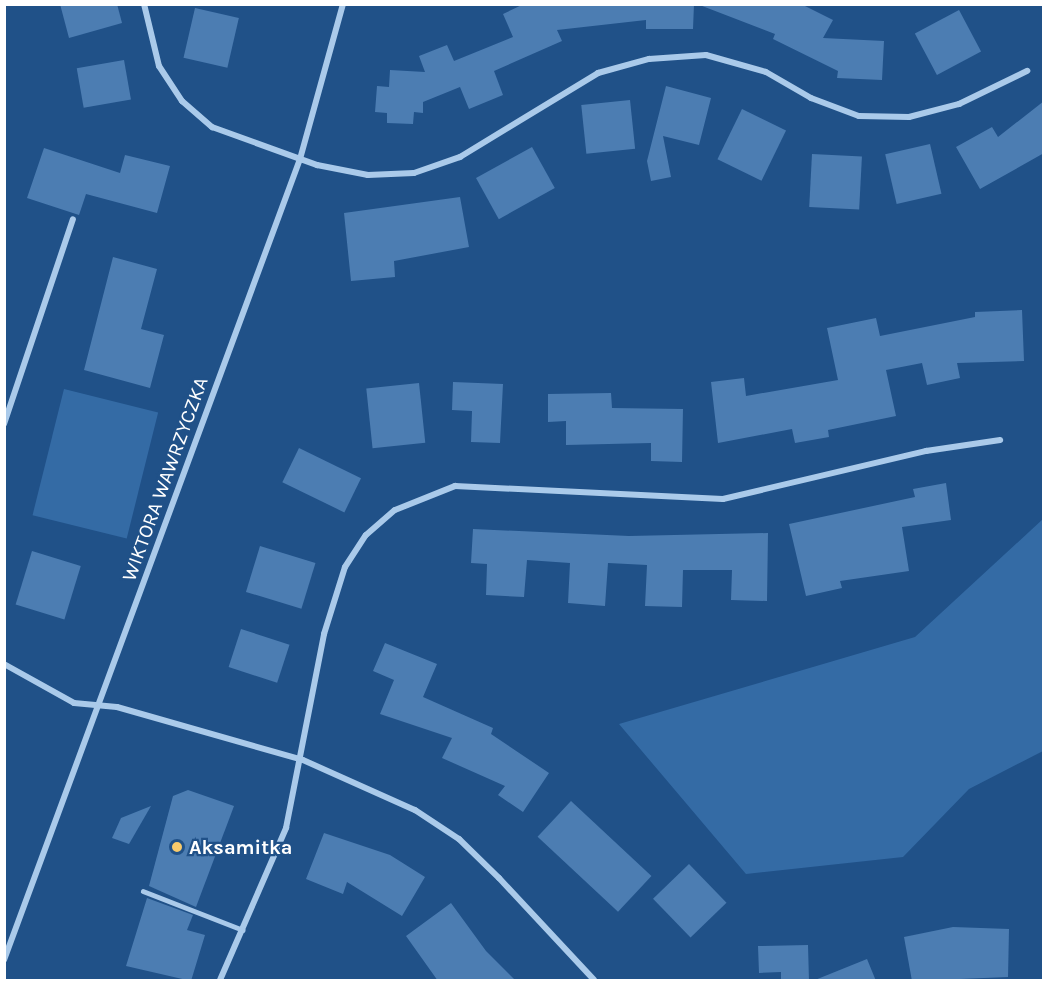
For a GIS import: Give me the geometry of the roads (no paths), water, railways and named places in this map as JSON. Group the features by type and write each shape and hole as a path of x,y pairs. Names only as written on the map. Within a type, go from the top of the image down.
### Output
{"street":[{"path":"144,4 159,66 182,100 212,127 300,159 368,175 414,173 460,157 598,73 649,59 706,55 766,72 811,98 859,116 909,117 959,104 1027,71"},
{"name":"WIKTORA WAWRZYCZKA","path":"4,960 8,940 102,706 300,159 343,4"},
{"path":"4,424 73,219"},
{"path":"220,981 286,828 303,760 324,634 345,567 366,535 417,499 455,486 723,499 926,451 1000,441"},
{"path":"4,664 75,703 102,706 303,760 416,810 459,839 594,981"}],"lane":[{"path":"143,891 243,930"}],"place":[{"name":"Aksamitka","path":"177,847"}]}
